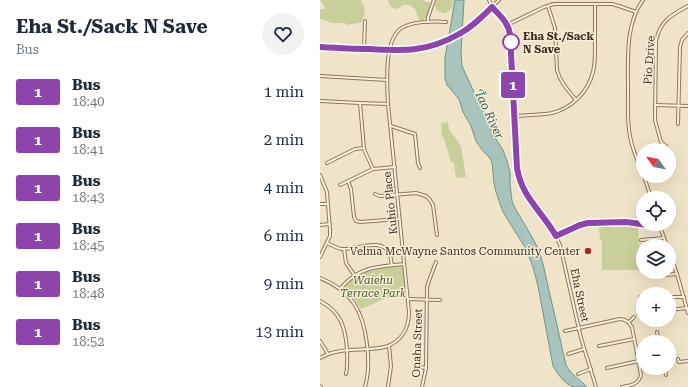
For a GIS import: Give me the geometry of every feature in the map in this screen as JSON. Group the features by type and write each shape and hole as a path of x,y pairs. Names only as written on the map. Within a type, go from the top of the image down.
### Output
{"street":[{"path":"434,0 428,17 428,22 446,22"},
{"name":"Eha Street","path":"489,0 492,7 504,20 510,34 517,168 520,180 528,197 551,228 560,244 584,349 596,387"},
{"path":"320,47 390,51 422,49 445,41 465,31 499,0"},
{"path":"636,156 631,142 628,124 629,42 636,12 643,0"},
{"path":"507,25 548,6 561,4 612,4 636,12"},
{"path":"515,116 551,113 566,107 584,92 589,84 594,70 595,4"},
{"path":"548,6 554,28 558,76 564,87 576,100"},
{"name":"Pio Drive","path":"662,143 654,116 656,41 662,25 669,17 688,6"},
{"path":"364,49 365,21"},
{"name":"Kuhio Place","path":"390,346 403,334 407,327 409,316 388,104 387,80 390,51 393,38 400,29 409,24 428,22"},
{"path":"678,124 680,47 682,40 688,33"},
{"path":"320,76 387,80"},
{"path":"320,101 388,104"},
{"path":"360,103 364,148 374,169"},
{"path":"655,105 688,106"},
{"path":"391,126 415,134 418,163 420,168"},
{"path":"327,163 355,149 364,148"},
{"path":"340,185 374,169 395,167"},
{"path":"320,175 321,181 326,190 330,224 330,234 320,256"},
{"path":"348,181 351,189 354,217 356,221"},
{"path":"375,194 380,196 418,193 429,198 434,207 437,235"},
{"path":"320,204 328,204"},
{"path":"356,221 400,219"},
{"path":"556,236 588,223 626,222 636,223"},
{"path":"320,225 330,224"},
{"path":"652,239 664,238 662,231"},
{"path":"327,243 344,249 375,245 382,246 389,252 392,265"},
{"path":"344,249 346,263 355,276"},
{"name":"Onaha Street","path":"422,387 426,368 426,299 428,282 436,262"},
{"path":"340,289 360,272 372,268 404,264"},
{"path":"677,274 688,313"},
{"path":"320,278 333,284 350,298 362,317 366,331 368,349 368,370 365,387"},
{"path":"676,298 684,297"},
{"path":"408,299 440,300"},
{"path":"320,301 332,309 341,322 345,332 348,360 346,374"},
{"path":"676,309 687,308"},
{"path":"629,322 634,317"},
{"path":"565,330 620,319 625,320 629,322 632,327 636,348"},
{"path":"599,346 634,339"},
{"path":"320,341 328,354"},
{"path":"320,358 328,354 338,352 390,346 391,366 388,387"},
{"path":"568,354 584,349"},
{"path":"678,359 679,362 688,361"},
{"path":"607,368 636,362"},
{"path":"415,366 426,368"},
{"path":"578,374 591,369"},
{"path":"622,387 635,384 640,380 641,375"}],"green space":[{"path":"320,0 361,0 365,11 362,22 347,25 345,23 333,23 320,19 320,9 325,8"},
{"path":"388,0 423,0 431,3 426,18 419,20 415,9 410,5 404,5 395,9 390,6"},
{"path":"436,0 454,0 451,10 446,13 440,12 436,9"},
{"path":"448,122 449,129 461,146 466,177 456,178 454,164 450,161 444,138 442,136 441,123"},
{"path":"625,225 636,227 636,231 638,231 639,239 636,239 636,270 602,270 602,240 600,240 599,226"},
{"name":"Waiehu Terrace Park","path":"402,266 406,297 386,298 361,309 345,289 345,286 351,280 371,270"}],"water":[{"path":"455,0 464,0 461,53 462,66 494,136 503,150 510,173 512,201 539,250 566,365 587,387 574,387 567,384 553,366 533,267 526,249 503,212 494,183 492,162 476,141 459,99 447,85 445,78 445,58"}],"bus line":[{"name":"1","path":"320,47 390,51 422,49 458,35 492,7 504,20 510,34 517,168 520,180 528,197 556,236 588,223 636,223"}],"place":[{"name":"Eha St./Sack N Save","path":"511,42"},
{"name":"Velma McWayne Santos Community Center","path":"588,251"}],"water label":[{"name":"ʻĪao River","path":"489,114"}]}
